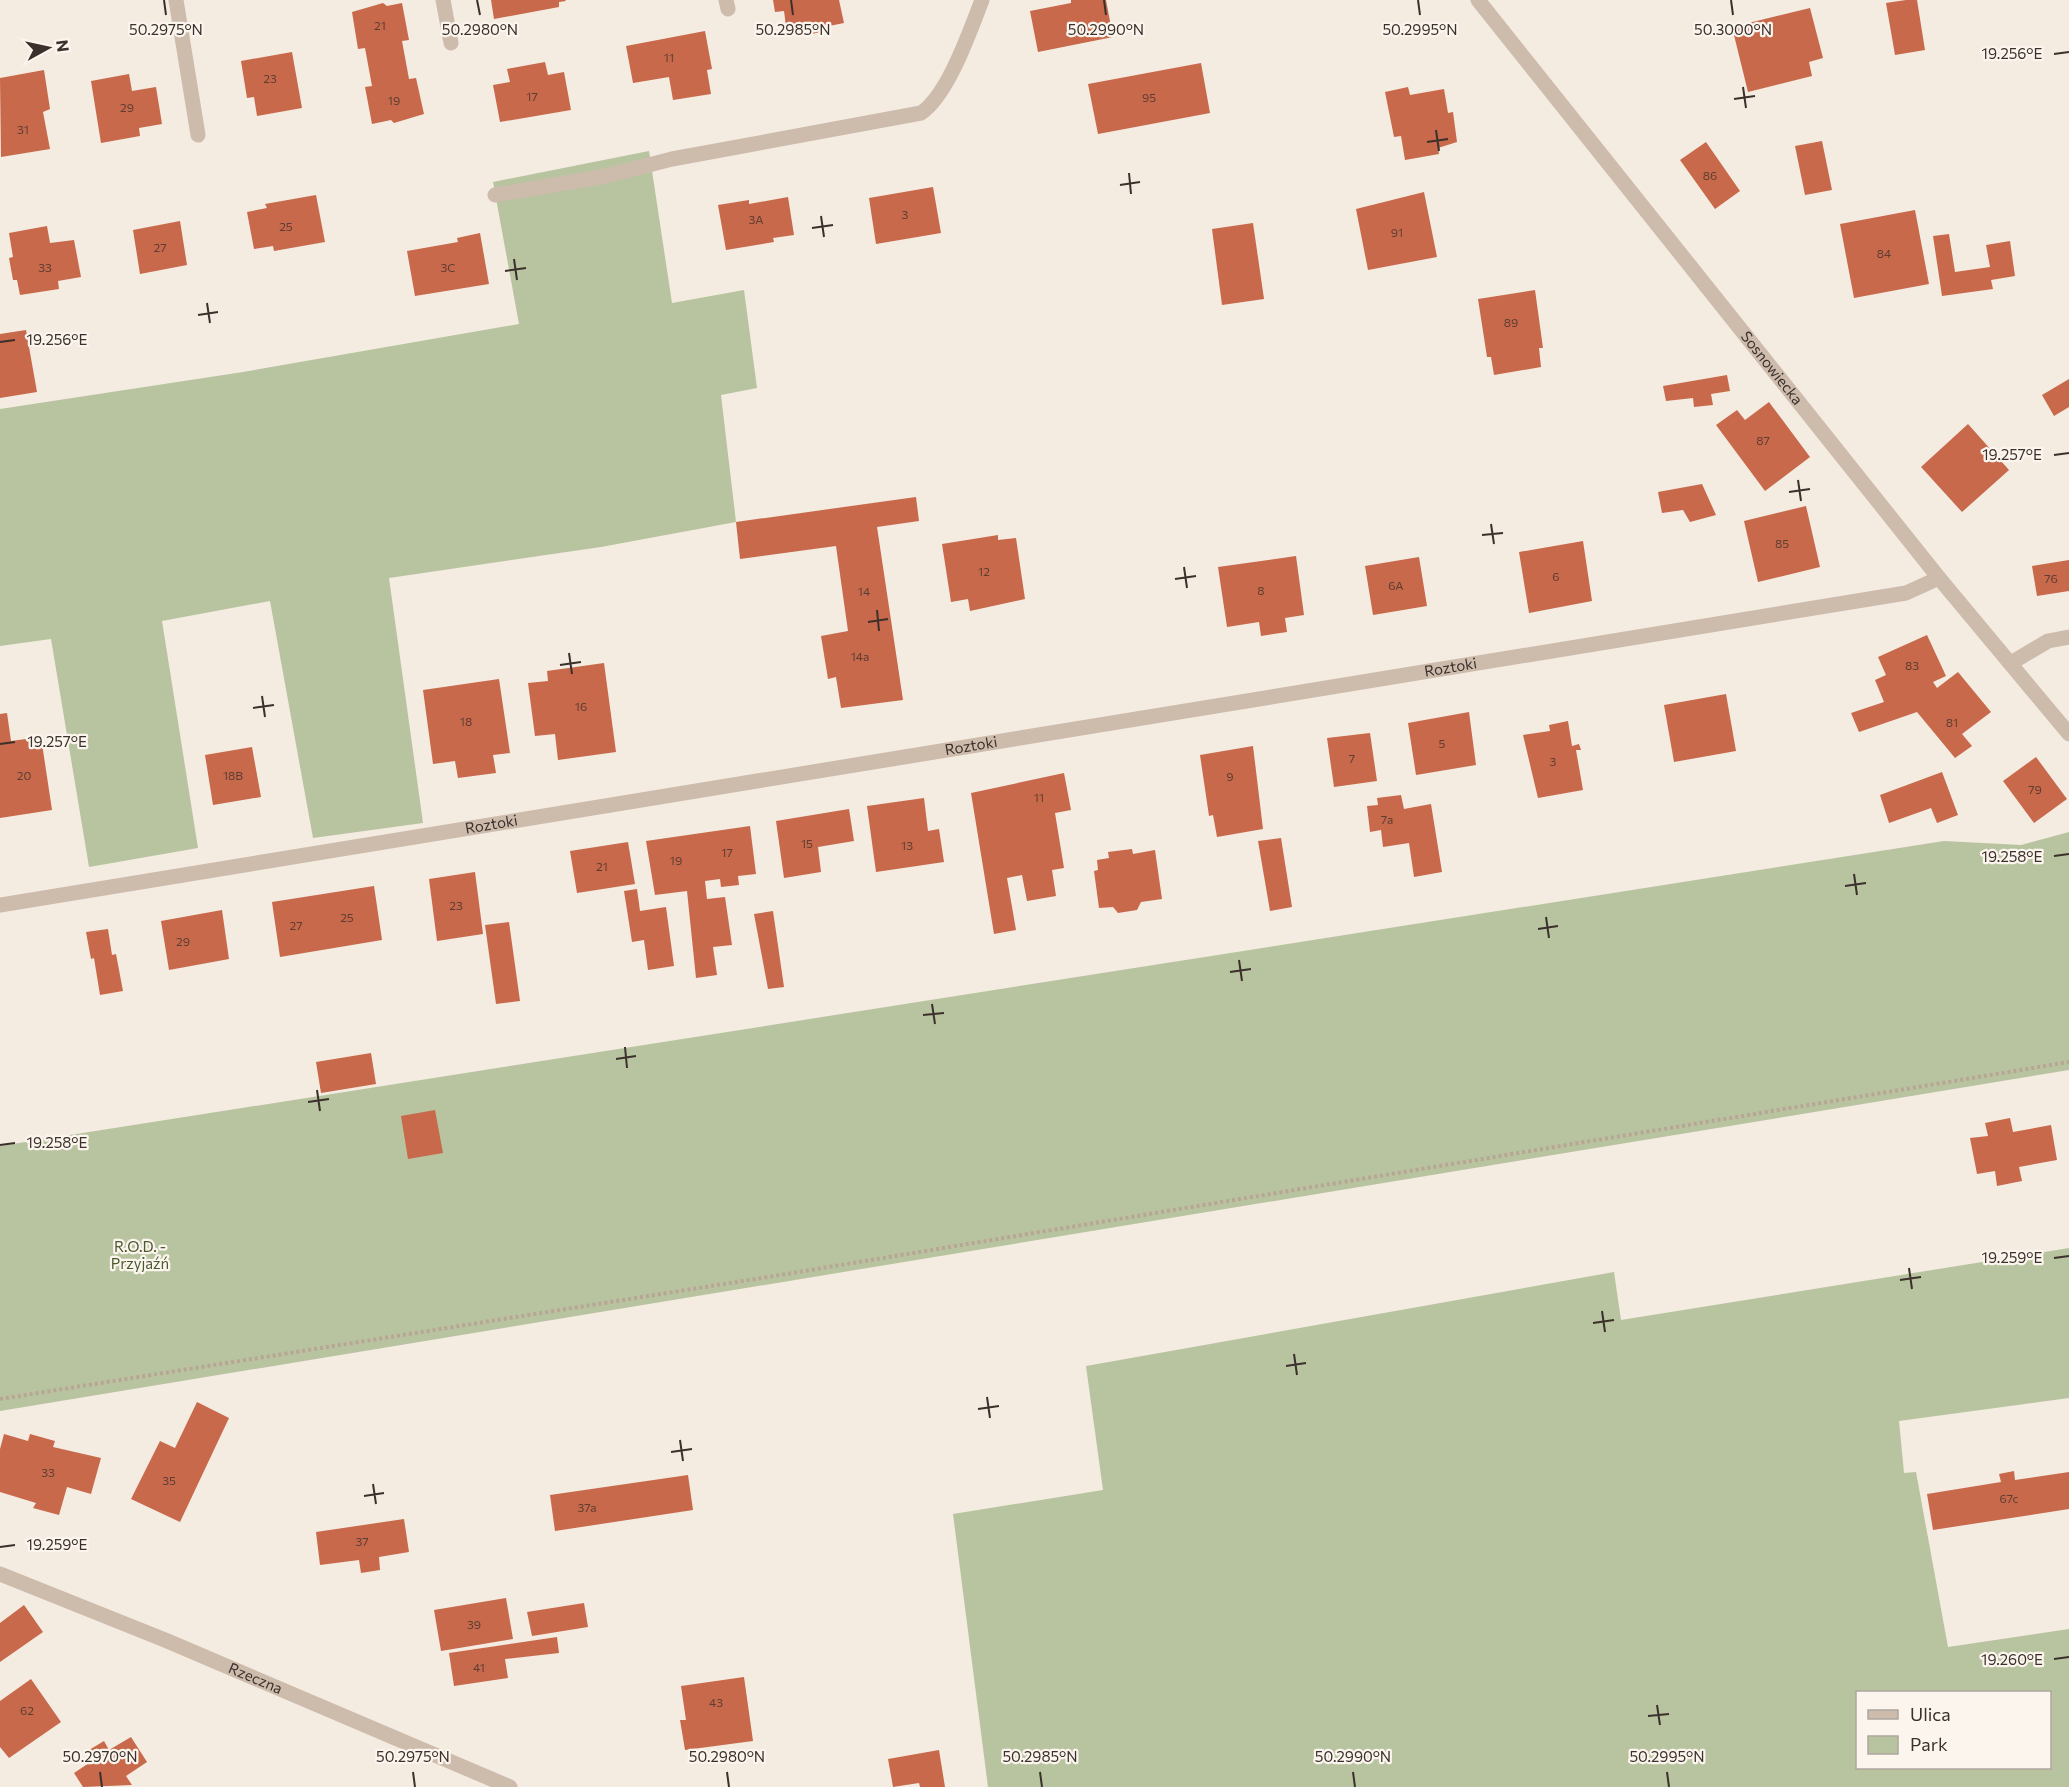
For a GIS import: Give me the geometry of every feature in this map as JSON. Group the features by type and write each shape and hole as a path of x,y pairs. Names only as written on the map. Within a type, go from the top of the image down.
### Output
{"street":[{"path":"176,0 198,135"},
{"path":"443,0 451,43"},
{"path":"495,195 606,176 672,159 921,113 931,106 959,57 982,0"},
{"name":"Sosnowiecka","path":"1478,0 1939,578 2069,734"},
{"name":"Roztoki","path":"0,905 1906,593 1939,578"},
{"path":"2011,663 2048,641 2069,637"},
{"name":"Rzeczna","path":"0,1574 165,1640 510,1787"}],"path":[{"path":"0,1399 786,1274 2069,1062"}],"green space":[{"path":"649,151 672,303 744,290 757,388 721,395 736,522 601,547 389,578 423,823 313,838 270,601 162,621 198,848 89,867 51,639 0,646 0,409 243,372 519,324 493,182"},
{"name":"R.O.D. - Przyjaźń","path":"2069,832 2069,1070 0,1411 0,1146 1944,841 2021,845"},
{"path":"2069,1248 2069,1398 1899,1421 1904,1473 1916,1472 1948,1647 2069,1629 2069,1787 988,1787 953,1514 1103,1490 1086,1366 1614,1272 1621,1320"}],"building":[{"path":"491,0 566,1 559,2 559,7 494,19"},
{"path":"773,0 839,0 844,23 824,27 820,32 812,34 806,30 787,34 784,11 775,12"},
{"path":"1071,0 1106,0 1113,37 1038,52 1030,11 1071,3"},
{"path":"1917,0 1925,50 1895,55 1886,3"},
{"path":"383,3 387,6 402,3 409,40 402,41 409,79 416,78 424,114 394,123 391,120 372,124 365,87 372,86 365,48 358,49 352,12"},
{"path":"1810,8 1823,58 1809,62 1812,76 1748,92 1732,27"},
{"path":"705,31 712,69 707,70 711,94 673,100 669,77 633,83 626,46"},
{"path":"292,52 302,108 257,116 254,97 247,98 241,61"},
{"path":"545,62 548,75 564,72 571,110 500,122 493,85 510,82 507,69"},
{"path":"1201,63 1210,113 1098,134 1088,84"},
{"path":"44,70 50,109 43,112 50,149 1,157 0,78"},
{"path":"129,74 132,91 156,87 162,124 139,128 140,136 101,143 91,81"},
{"path":"1408,87 1410,95 1444,89 1448,113 1453,112 1457,142 1438,148 1439,154 1405,160 1401,136 1394,137 1385,92"},
{"path":"1822,141 1832,190 1805,195 1795,146"},
{"path":"1706,142 1740,191 1715,209 1680,160"},
{"path":"933,187 941,233 876,244 869,198"},
{"path":"1424,192 1437,257 1368,270 1356,209"},
{"path":"316,195 325,242 274,251 273,246 254,249 247,212 267,208 265,204"},
{"path":"788,197 794,235 773,238 774,242 726,250 718,205 749,200 749,204"},
{"path":"1915,210 1929,284 1854,298 1840,224"},
{"path":"180,221 187,265 140,274 133,230"},
{"path":"1253,223 1264,299 1222,305 1212,229"},
{"path":"47,226 50,243 74,240 81,277 58,281 59,289 20,295 17,280 13,280 9,258 13,257 9,233"},
{"path":"480,233 489,284 415,296 407,251 458,242 457,238"},
{"path":"1949,234 1955,272 1990,267 1986,245 2010,241 2015,276 1991,280 1993,289 1942,296 1933,236"},
{"path":"1535,290 1543,348 1539,348 1541,367 1494,375 1491,357 1487,357 1478,299"},
{"path":"26,330 37,392 0,398 0,334"},
{"path":"1727,375 1730,391 1711,394 1713,405 1694,407 1693,398 1666,401 1663,386"},
{"path":"2069,379 2069,407 2054,416 2042,395"},
{"path":"1769,402 1810,457 1765,491 1716,425 1737,410 1745,420"},
{"path":"1968,424 2009,470 1962,512 1921,467"},
{"path":"1702,484 1716,515 1690,522 1683,510 1662,513 1658,492"},
{"path":"916,497 919,521 877,527 903,700 841,708 836,677 828,679 821,636 848,631 836,546 740,559 736,522"},
{"path":"1806,506 1820,567 1758,582 1744,521"},
{"path":"998,535 998,540 1016,538 1025,599 970,611 968,599 951,602 942,544"},
{"path":"1583,541 1592,601 1529,613 1519,552"},
{"path":"1296,556 1304,615 1285,618 1287,632 1261,636 1259,622 1227,627 1218,567"},
{"path":"1419,557 1427,606 1373,615 1365,566"},
{"path":"2069,560 2069,591 2037,596 2032,566"},
{"path":"1927,635 1946,676 1933,682 1937,688 1958,672 1991,712 1962,734 1972,746 1955,758 1917,712 1859,732 1851,713 1884,702 1875,680 1886,675 1878,657"},
{"path":"604,663 616,752 558,760 555,734 535,736 528,683 548,681 547,671"},
{"path":"499,679 510,753 493,755 496,773 458,778 455,761 433,764 423,690"},
{"path":"1726,694 1736,751 1674,762 1664,705"},
{"path":"1469,712 1476,765 1416,775 1408,723"},
{"path":"7,713 11,741 41,737 52,810 0,818 0,714"},
{"path":"1568,721 1572,746 1579,744 1581,750 1576,750 1583,790 1538,798 1523,735 1550,731 1549,725"},
{"path":"1370,733 1377,781 1334,787 1327,738"},
{"path":"1253,746 1263,829 1217,837 1213,815 1209,816 1200,755"},
{"path":"252,747 261,797 213,805 205,755"},
{"path":"2036,757 2067,799 2034,823 2003,781"},
{"path":"1942,772 1958,815 1937,823 1931,808 1889,823 1880,795"},
{"path":"1064,773 1071,810 1055,813 1064,868 1052,870 1056,896 1027,901 1022,875 1007,878 1016,930 994,934 971,793"},
{"path":"1401,795 1404,809 1431,804 1442,872 1414,877 1409,843 1383,847 1381,830 1370,832 1367,806 1378,805 1377,798"},
{"path":"924,798 928,831 939,829 944,862 876,872 867,806"},
{"path":"849,809 854,841 818,847 821,872 784,878 776,821"},
{"path":"750,826 756,874 738,876 739,885 721,887 720,879 705,881 707,899 725,897 732,945 713,947 717,975 696,978 687,891 655,895 646,841"},
{"path":"1281,838 1292,907 1270,911 1258,841"},
{"path":"628,842 635,884 577,893 570,851"},
{"path":"1132,849 1133,854 1155,850 1162,899 1141,902 1137,910 1118,913 1113,907 1099,908 1094,871 1098,870 1097,860 1109,858 1108,852"},
{"path":"475,872 483,934 437,941 429,879"},
{"path":"374,886 382,940 280,957 272,902"},
{"path":"637,889 640,911 666,907 674,966 648,970 644,940 632,942 624,891"},
{"path":"222,910 229,959 169,970 161,921"},
{"path":"773,911 784,987 768,989 754,914"},
{"path":"509,922 520,1001 496,1004 485,925"},
{"path":"108,929 112,955 116,954 123,991 100,995 94,958 91,959 86,932"},
{"path":"371,1053 376,1084 321,1093 316,1062"},
{"path":"435,1110 443,1153 408,1159 401,1116"},
{"path":"2010,1118 2013,1132 2051,1125 2057,1160 2019,1167 2022,1181 1997,1186 1995,1171 1977,1174 1970,1138 1988,1136 1985,1123"},
{"path":"197,1402 229,1418 180,1522 131,1499 160,1441 175,1448"},
{"path":"4,1434 28,1441 30,1434 55,1441 53,1447 101,1458 91,1494 67,1487 59,1515 33,1508 36,1503 0,1492 0,1449"},
{"path":"2014,1471 2015,1480 2069,1472 2069,1509 1933,1530 1927,1494 2001,1482 1999,1474"},
{"path":"688,1475 693,1510 555,1531 550,1495"},
{"path":"404,1519 409,1552 379,1557 380,1570 361,1573 359,1560 320,1565 316,1532"},
{"path":"506,1598 513,1639 441,1651 434,1610"},
{"path":"584,1603 588,1627 532,1636 527,1612"},
{"path":"24,1605 43,1632 0,1662 0,1623"},
{"path":"557,1637 559,1653 505,1659 508,1678 454,1686 449,1653"},
{"path":"744,1677 753,1741 685,1750 680,1720 686,1720 681,1686"},
{"path":"31,1679 61,1722 9,1758 0,1747 0,1701"},
{"path":"131,1737 147,1762 126,1776 132,1785 83,1787 74,1773 95,1759 89,1750 104,1741 109,1750"},
{"path":"939,1750 945,1787 920,1787 919,1783 893,1787 888,1759"}]}
